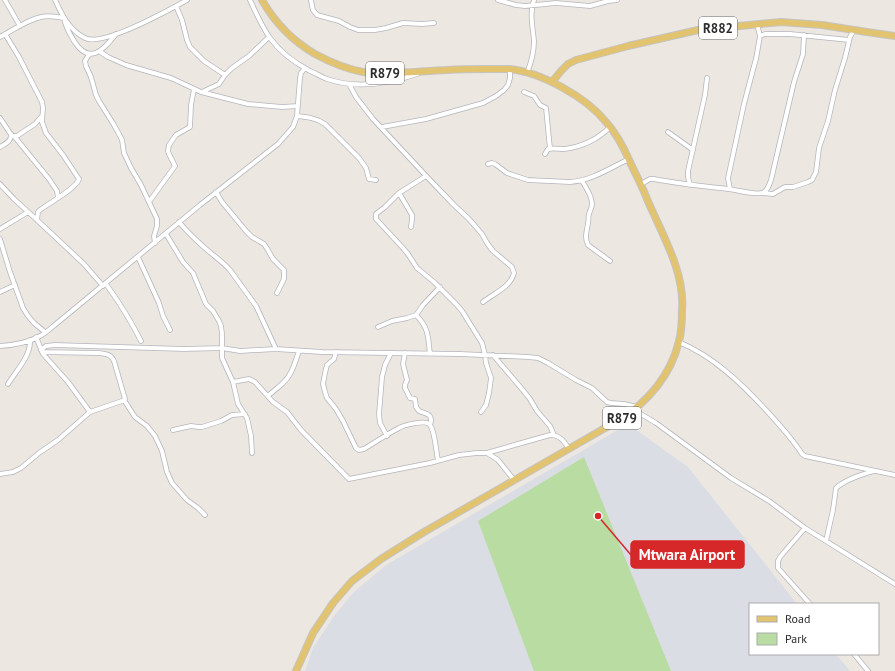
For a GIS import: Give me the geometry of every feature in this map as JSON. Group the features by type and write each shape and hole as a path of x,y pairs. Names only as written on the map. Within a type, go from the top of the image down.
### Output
{"main road":[{"name":"R879","path":"262,0 280,26 296,41 307,49 337,65 362,72 388,73 469,69 510,69 531,74 552,82 582,100 600,116 622,144 671,251 680,278 683,302 679,342 674,358 666,375 654,392 636,408 619,420 381,558 352,581 333,603 313,633 296,671"},
{"name":"R882","path":"552,82 568,64 576,60 698,30 781,22 822,25 895,36"}],"street":[{"path":"5,0 20,26"},
{"path":"56,0 70,27 89,40 100,39 116,34 147,21 187,0"},
{"path":"250,0 269,37 279,48 288,57 305,68 327,79 349,84 376,84 406,78 422,72"},
{"path":"311,0 313,10 317,15 339,21 358,30 381,29 403,23 434,24"},
{"path":"498,0 524,6 556,3 590,6 617,0"},
{"path":"531,74 534,42 531,13 534,0"},
{"path":"176,6 190,47 204,61 225,75"},
{"path":"0,37 40,17 54,16 64,18"},
{"path":"64,18 68,31 81,50 96,95 122,140 124,153 141,185 157,221 154,236 155,243"},
{"path":"720,188 728,178 744,104 756,59 760,36 757,24"},
{"path":"641,184 650,179 654,179 690,185 773,194 785,186 793,187 812,180 816,172 819,148 828,121 849,40 854,30"},
{"path":"5,34 41,100 43,108 42,122 46,133 64,155 79,178 79,181 70,190 40,210 38,212 37,220"},
{"path":"81,50 83,52 94,54 108,44 116,34"},
{"path":"760,36 790,34 849,40"},
{"path":"762,193 767,189 771,180 794,82 803,54 804,35"},
{"path":"201,92 219,84 232,68 249,56 269,37"},
{"path":"99,51 126,65 171,78 201,92 248,104 275,107 298,106"},
{"path":"85,61 90,54"},
{"path":"0,346 19,344 45,332 105,285 216,192 278,144 293,127 297,116 300,78 305,68"},
{"path":"382,127 426,119 483,102 496,96 504,90 508,85 510,69"},
{"path":"690,185 688,171 706,95 708,78"},
{"path":"349,84 366,110 426,176 470,219 493,250 512,267 514,271 512,281 483,302"},
{"path":"149,202 176,166 169,154 168,148 176,135 190,127 191,105 194,89"},
{"path":"524,92 534,96 540,105 546,108 550,149"},
{"path":"12,135 19,135 27,130 42,116"},
{"path":"297,116 320,120 325,124 359,158 366,168 369,179 376,180"},
{"path":"0,118 57,190 58,198"},
{"path":"545,154 548,149 582,145 593,140 610,127"},
{"path":"668,132 693,150"},
{"path":"0,147 10,140 12,135"},
{"path":"488,164 495,164 507,173 528,180 570,182 582,181 629,159"},
{"path":"426,176 399,192 386,207 376,214 376,219 403,248 417,268 440,287 462,312 482,343 490,375 490,384 486,405 481,412"},
{"path":"728,178 730,189"},
{"path":"582,181 592,205 585,238 586,242 610,261"},
{"path":"0,184 14,200 105,285 118,300 141,341"},
{"path":"216,192 242,227 252,237 264,244 276,263 284,270 284,279 277,293"},
{"path":"399,192 412,215 411,227"},
{"path":"0,229 28,212"},
{"path":"179,222 199,243 230,270 256,306 276,349"},
{"path":"166,234 182,262 193,273 206,304 213,311 221,326 222,358 233,382 238,404 245,414 250,426 252,436 252,453"},
{"path":"0,239 25,312 34,323 45,332"},
{"path":"138,257 170,330"},
{"path":"0,292 15,285"},
{"path":"378,327 392,321 416,315 440,287"},
{"path":"416,315 426,328 430,354"},
{"path":"36,337 42,351 68,382 90,412"},
{"path":"8,384 26,355 30,346 30,340"},
{"path":"679,342 700,352 737,380 777,422 805,456 895,475"},
{"path":"42,351 46,346 55,345 184,349 222,348 240,351 276,349 299,351 493,355 538,358 592,388 607,402 624,404 636,408 731,478 769,501 805,528 894,581"},
{"path":"42,351 99,353 111,356 125,396 124,400 136,417 147,426 155,436 162,451 167,472 172,483 186,500 205,515"},
{"path":"268,396 288,378 299,351"},
{"path":"336,352 334,359 327,365 323,384 327,398 343,421 356,448 359,450 364,449 398,428 423,423 430,425"},
{"path":"387,436 380,423 378,414 382,377 390,353"},
{"path":"405,353 403,364 407,378 405,388 409,397 415,399 416,407 419,412 427,414 431,417 430,425 438,460"},
{"path":"493,355 530,399 536,411 550,426 554,435"},
{"path":"233,382 249,379 252,380 273,402 287,412 301,430 349,479 465,454 487,453 550,435 554,435 561,439 569,449"},
{"path":"0,474 13,472 21,468 58,440 90,412 124,400"},
{"path":"173,430 191,426 202,427 221,421 232,415 245,414"},
{"path":"487,453 498,460 514,480"},
{"path":"826,541 836,488 854,478 875,471"},
{"path":"805,528 780,558 778,561 778,568 809,603"},
{"path":"855,655 868,671"}],"shaded area":[{"path":"628,424 688,467 796,603 749,603 749,655 837,655 850,671 305,671 313,648 334,616 354,592 386,565"}],"green space":[{"path":"584,457 671,671 534,671 478,521"}],"place":[{"name":"Mtwara Airport","path":"598,516"}]}
